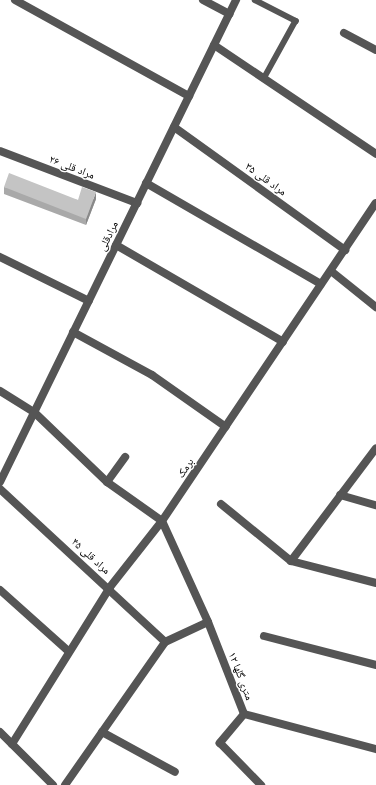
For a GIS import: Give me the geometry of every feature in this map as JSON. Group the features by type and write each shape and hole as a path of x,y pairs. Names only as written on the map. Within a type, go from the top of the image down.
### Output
{"street":[{"path":"15,0 189,96"},
{"path":"203,0 229,14"},
{"name":"مرادقلی","path":"0,482 236,0"},
{"path":"344,33 376,50"},
{"path":"214,45 376,154"},
{"name":"مراد قلی ۳۵","path":"174,127 345,250"},
{"name":"مراد قلی ۲۶","path":"0,151 137,203"},
{"path":"146,183 322,284"},
{"name":"برمک","path":"12,744 67,650 110,587 162,521 376,203"},
{"path":"116,245 283,342"},
{"path":"0,257 89,301"},
{"path":"331,270 376,307"},
{"path":"74,332 152,375 226,427"},
{"path":"0,392 34,412 107,482 162,521"},
{"path":"291,561 376,448"},
{"path":"107,482 125,457"},
{"name":"مراد قلی ۴۵","path":"0,489 110,587 165,642"},
{"path":"340,495 376,505"},
{"path":"221,504 291,561 376,583"},
{"name":"۱۲ متری گلها","path":"162,521 208,622 244,714 376,749"},
{"path":"0,590 67,650"},
{"path":"65,785 165,642 208,622"},
{"path":"264,636 376,665"},
{"path":"244,714 220,743 261,785"},
{"path":"0,732 53,785"},
{"path":"102,732 175,772"}],"lane":[{"path":"255,0 296,21 264,79"}],"building":[{"path":"9,173 78,200 82,187 96,192 86,219 4,187"}]}
